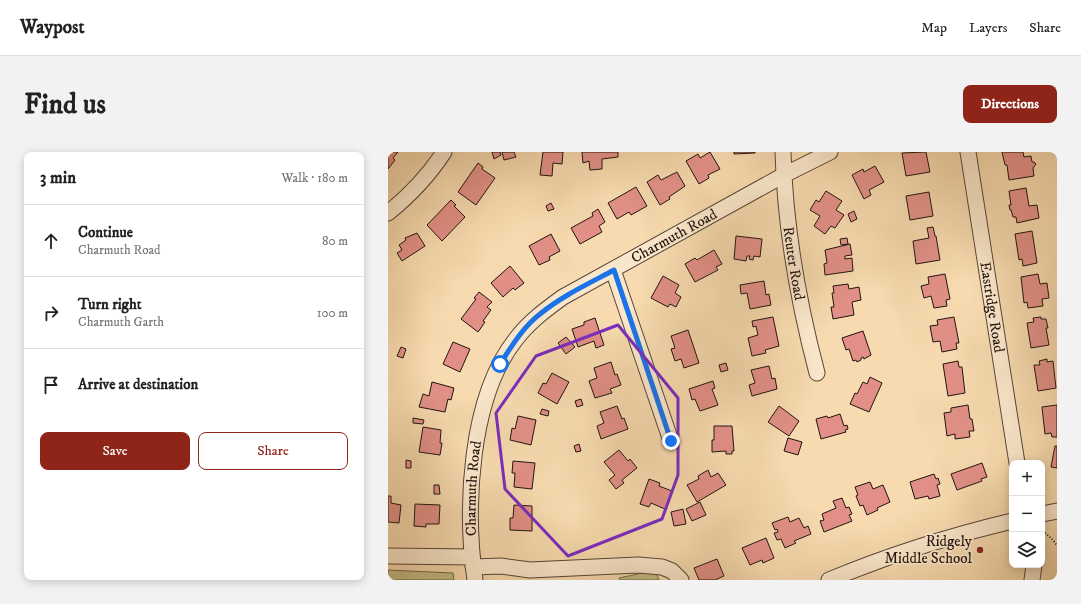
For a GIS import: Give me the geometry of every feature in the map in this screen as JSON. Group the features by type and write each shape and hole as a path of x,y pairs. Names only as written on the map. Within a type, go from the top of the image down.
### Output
{"street":[{"path":"388,213 404,201 431,171 444,152"},
{"name":"Reuter Road","path":"783,152 794,269 806,332 817,373"},
{"name":"Charmuth Road","path":"473,568 471,513 473,470 478,432 488,395 500,364 515,340 538,315 563,298 784,175 830,152"},
{"name":"Eastridge Road","path":"968,152 1017,460"},
{"path":"614,270 671,441"},
{"path":"1045,513 1057,511"},
{"path":"829,580 918,547 1009,522"},
{"path":"388,556 473,568 501,566 530,570 638,566 662,567 672,571 681,580"},
{"path":"1032,580 1034,568"}],"path":[{"path":"1045,534 1053,540 1057,546"}],"highlighted area":[{"path":"618,325 678,398 678,475 662,519 568,556 505,489 496,413 536,356"}],"shaded area":[{"path":"388,570 453,573 454,580 388,580"},
{"path":"652,571 656,573 659,580 620,580 619,578"}],"building":[{"path":"388,152 398,152 393,158 395,160 388,169"},
{"path":"492,152 500,152 501,155 494,159"},
{"path":"502,152 514,152 516,157 504,160"},
{"path":"543,152 563,152 562,164 553,163 552,176 540,175"},
{"path":"582,152 618,152 618,157 602,159 602,169 590,170 589,161 583,163"},
{"path":"710,152 720,169 708,175 709,178 699,184 686,161 698,154 700,158"},
{"path":"734,152 755,152 755,153 734,154"},
{"path":"926,152 930,172 906,176 902,153"},
{"path":"1002,152 1023,152 1024,157 1031,156 1032,162 1036,164 1033,168 1034,176 1009,180 1007,165 1005,165"},
{"path":"478,163 483,167 482,169 495,178 476,205 458,192"},
{"path":"875,166 884,182 869,190 871,195 864,199 852,175 863,169 864,172"},
{"path":"677,172 685,186 669,197 670,199 660,205 647,182 658,175 661,180"},
{"path":"636,187 647,206 631,215 629,212 617,219 608,203"},
{"path":"1026,188 1029,206 1037,205 1039,218 1017,223 1016,217 1013,217 1010,210 1009,205 1011,205 1009,191"},
{"path":"826,191 842,201 836,210 844,215 835,228 831,226 825,234 814,226 820,216 810,210 816,200 819,202"},
{"path":"929,192 933,216 910,220 906,196"},
{"path":"451,200 456,205 454,206 465,217 442,241 427,225"},
{"path":"551,203 554,209 548,211 546,206"},
{"path":"598,209 605,222 599,226 602,232 580,244 571,228 593,216 592,213"},
{"path":"854,211 857,219 851,222 848,214"},
{"path":"933,227 940,260 916,264 913,241 929,238 927,228"},
{"path":"1032,231 1037,263 1023,266 1022,259 1019,260 1015,234"},
{"path":"417,233 425,246 402,261 397,253 402,250 399,245 406,240 405,238"},
{"path":"551,234 560,251 549,257 550,260 539,265 529,246"},
{"path":"736,236 762,239 760,257 754,256 753,260 749,259 750,256 747,256 746,261 734,259"},
{"path":"847,238 848,244 841,245 840,239"},
{"path":"850,244 852,255 845,256 845,259 852,258 853,271 825,275 824,264 827,263 825,250"},
{"path":"714,250 722,264 716,267 718,270 695,282 685,264 695,258 697,260"},
{"path":"510,266 524,283 515,290 513,288 503,297 491,283"},
{"path":"945,274 950,299 946,300 947,306 934,308 931,296 924,298 921,286 929,284 928,277"},
{"path":"1038,274 1040,284 1047,283 1049,298 1042,299 1043,306 1028,308 1027,302 1024,303 1021,277"},
{"path":"663,276 679,285 675,293 681,297 676,307 670,304 668,307 651,298"},
{"path":"764,281 766,295 769,294 771,305 750,309 747,293 741,294 740,285"},
{"path":"848,284 849,289 859,287 861,300 852,302 854,315 833,319 831,307 834,307 832,293 834,293 833,286"},
{"path":"479,292 492,302 487,307 491,310 483,321 485,322 478,332 461,319 476,299 474,298"},
{"path":"773,317 779,346 765,350 766,353 752,356 748,338 758,335 756,326 753,327 752,321"},
{"path":"954,317 959,343 956,343 957,349 942,352 940,341 933,342 930,326 938,325 937,320"},
{"path":"1041,317 1041,319 1046,319 1049,345 1031,348 1027,323 1034,322 1033,318"},
{"path":"595,318 604,345 596,348 594,341 578,347 572,329 584,325 584,322"},
{"path":"688,330 699,363 684,368 681,359 675,361 671,349 675,348 671,336"},
{"path":"863,331 871,355 864,359 863,357 861,358 861,360 857,362 856,360 853,361 849,349 846,350 842,338"},
{"path":"566,337 575,347 566,354 558,343"},
{"path":"453,342 470,349 460,372 443,364"},
{"path":"401,347 406,349 403,358 397,356"},
{"path":"1047,359 1047,362 1053,361 1056,388 1038,391 1034,365 1040,365 1039,361"},
{"path":"958,361 959,367 962,367 965,393 948,396 943,364"},
{"path":"611,362 615,375 617,374 621,385 610,389 612,393 595,398 589,381 597,378 594,368"},
{"path":"726,363 728,370 721,372 719,365"},
{"path":"769,366 772,379 775,378 777,389 752,396 749,385 755,383 751,370"},
{"path":"552,373 569,382 557,404 538,393 543,383 546,384"},
{"path":"870,377 882,383 869,412 850,404 855,393 857,394 863,382 867,384"},
{"path":"713,381 715,388 712,389 718,405 700,411 695,399 692,400 689,389"},
{"path":"432,382 454,388 451,400 448,399 445,412 419,407 423,394 429,396"},
{"path":"581,399 583,405 577,407 575,401"},
{"path":"968,405 974,431 969,431 970,437 955,439 955,434 947,436 944,413 951,412 951,408"},
{"path":"1057,405 1057,437 1052,437 1051,433 1045,434 1042,407"},
{"path":"617,406 628,429 601,439 597,426 604,423 600,412"},
{"path":"779,406 799,421 789,436 768,422"},
{"path":"542,409 549,411 548,416 540,414"},
{"path":"840,414 844,426 847,425 848,429 845,430 846,432 821,439 816,419 827,416 828,418"},
{"path":"518,416 536,420 531,445 510,440 512,428 515,429"},
{"path":"413,418 424,420 423,424 413,423"},
{"path":"714,426 732,426 734,451 732,451 732,454 726,454 726,451 712,452"},
{"path":"423,427 441,430 440,443 442,443 440,455 419,452"},
{"path":"788,438 802,442 798,455 784,451"},
{"path":"579,444 581,451 576,452 574,446"},
{"path":"1055,446 1057,446 1057,468 1051,467"},
{"path":"619,450 628,461 630,459 637,468 622,480 624,483 616,489 609,480 615,475 604,462"},
{"path":"406,460 411,461 411,468 406,468"},
{"path":"513,461 535,463 532,489 514,487 515,473 512,473"},
{"path":"982,463 987,477 981,479 982,481 957,490 951,474"},
{"path":"708,470 711,477 718,473 726,485 697,502 687,485 699,479 698,476"},
{"path":"934,474 936,479 938,478 940,484 937,485 940,496 929,499 928,496 915,499 910,482"},
{"path":"649,479 660,483 659,486 672,491 665,509 651,503 649,507 640,504"},
{"path":"870,482 873,489 883,485 890,502 867,515 863,505 860,506 856,496 858,495 855,487"},
{"path":"434,485 439,485 440,494 434,494"},
{"path":"388,496 391,496 391,503 401,505 399,523 388,522"},
{"path":"842,498 846,508 849,507 852,514 849,515 852,521 824,532 820,521 824,520 822,514 836,508 833,501"},
{"path":"700,502 706,515 692,521 686,509"},
{"path":"415,504 440,505 439,524 426,524 426,527 414,526"},
{"path":"514,505 532,506 532,531 510,530 510,518 513,518"},
{"path":"683,509 686,524 674,526 671,512"},
{"path":"788,517 790,522 799,518 804,528 808,526 811,534 794,541 796,543 785,548 781,539 777,540 774,533 778,532 777,529 775,530 772,523"},
{"path":"766,538 774,558 763,563 762,560 750,565 742,548"},
{"path":"717,559 724,576 715,580 699,580 694,568"}],"place":[{"name":"Ridgely Middle School","path":"980,550"}],"route":[{"path":"500,364 515,340 538,315 563,298 614,270 671,441"}]}
